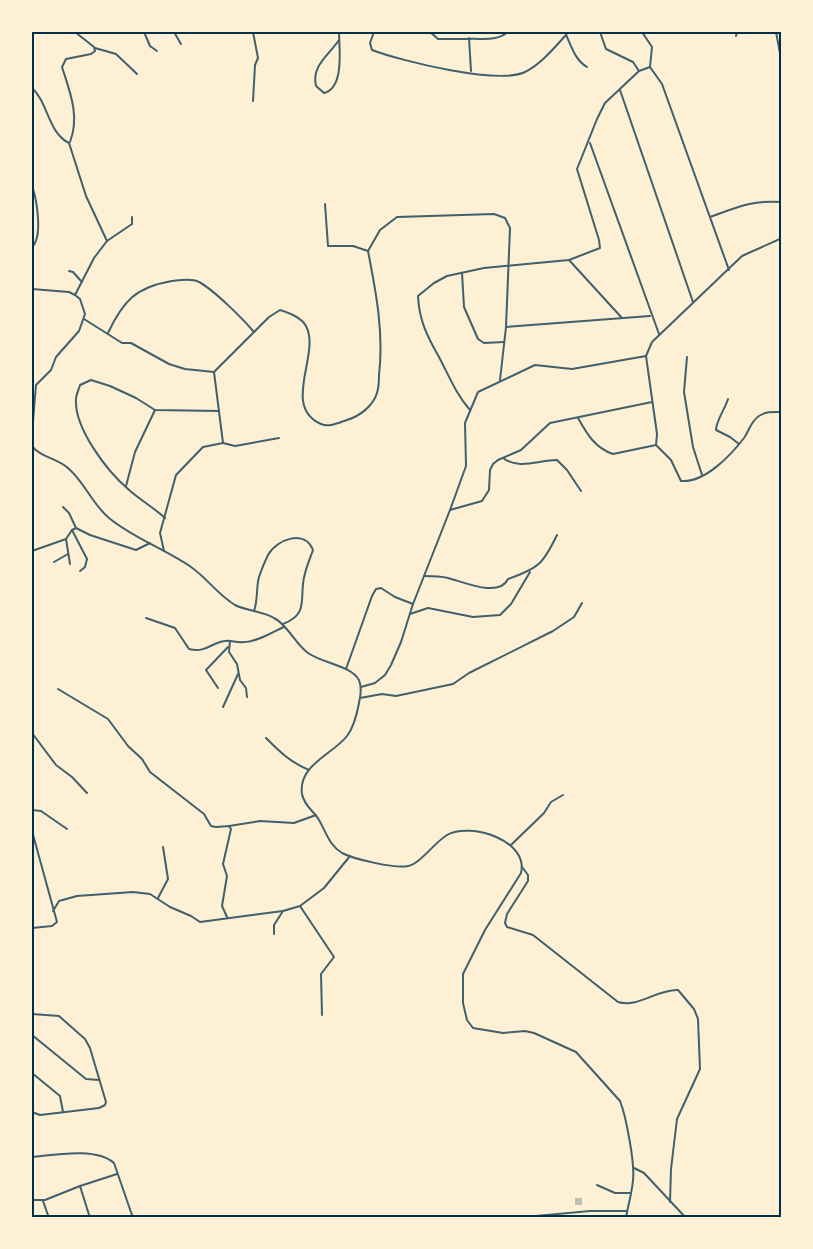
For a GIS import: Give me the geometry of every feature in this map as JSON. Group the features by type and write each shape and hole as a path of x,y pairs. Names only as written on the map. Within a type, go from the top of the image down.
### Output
{"street":[{"path":"75,32 95,48 116,54 137,74"},
{"path":"144,32 150,46 157,51"},
{"path":"174,32 181,44"},
{"path":"253,32 258,58 255,65 253,101"},
{"path":"339,32 340,61 337,79 330,91 324,93 316,86 315,75 321,62 339,40"},
{"path":"374,32 370,43 372,51 417,64 508,75 525,72 547,55 567,33 576,56 587,67"},
{"path":"430,32 438,39 469,38 486,41 508,32"},
{"path":"600,32 606,49 633,62 639,71"},
{"path":"642,32 652,47 651,67 662,84 729,270"},
{"path":"736,36 737,32"},
{"path":"776,32 780,53"},
{"path":"469,38 472,72"},
{"path":"95,48 91,54 66,59 62,67 74,106 72,136 69,143 86,195 107,241"},
{"path":"470,410 459,397 427,338 418,296 447,276 569,260 600,248 600,240 577,169 605,103 639,71 651,67"},
{"path":"32,88 38,94 58,134 69,143"},
{"path":"620,89 693,302"},
{"path":"589,141 659,334"},
{"path":"32,186 37,211 38,236 32,247"},
{"path":"710,217 750,203 782,202"},
{"path":"325,204 328,246 353,246 368,251"},
{"path":"214,372 269,317 280,310 294,315 306,325 309,334 303,383 303,401 309,415 320,424 327,426 355,417 371,405 377,392 380,369 380,326 376,288 368,251 380,230 397,217 494,214 504,219 510,228 506,327 500,380"},
{"path":"75,295 94,258 107,241 132,224 132,217"},
{"path":"656,445 657,434 646,356 652,342 742,256 782,238"},
{"path":"569,260 622,318"},
{"path":"69,271 73,272 82,282"},
{"path":"462,273 464,307 478,339 484,343 505,342"},
{"path":"108,333 129,300 148,286 181,280 198,281 254,333"},
{"path":"32,289 69,292 75,295 83,306 84,319 79,332 56,357 51,370 36,386 32,433"},
{"path":"506,327 651,316"},
{"path":"84,319 122,343 131,343 169,364 185,369 214,372"},
{"path":"361,687 375,683 385,675 391,665 466,466 464,431 478,392 535,365 572,369 646,356"},
{"path":"687,357 684,392 693,447 702,475"},
{"path":"214,372 223,443"},
{"path":"165,518 125,487 100,458 84,433 76,399 80,385 91,380 110,386 155,410 219,411"},
{"path":"728,399 716,430 739,444"},
{"path":"450,510 482,501 489,490 491,467 498,460 521,450 550,423 653,402"},
{"path":"125,487 135,452 155,410"},
{"path":"656,445 671,460 681,481 694,480 722,464 758,417 767,412 782,412"},
{"path":"578,418 589,438 606,452 613,454 656,445"},
{"path":"165,550 160,533 176,475 202,447 223,443 235,446 279,438"},
{"path":"32,446 40,454 61,462 83,483 108,517 200,573 234,604 274,617 312,656 353,673 361,687 352,728 346,737 317,760 309,770 302,787 302,797 307,806 316,815 327,838 341,852 402,867 411,866 448,834 457,831 501,838 516,851 528,878 507,914 505,923 507,927 533,935 618,1002 630,1004 667,991 678,990 696,1014 700,1069 677,1119 670,1202"},
{"path":"503,458 516,464 557,460 581,491"},
{"path":"63,507 69,513 76,528 90,535 136,550 150,543"},
{"path":"32,551 66,539 76,528"},
{"path":"72,530 87,562 80,571"},
{"path":"424,576 445,577 474,586 496,589 506,585 508,579 531,570 546,558 557,535"},
{"path":"254,611 259,578 268,554 288,539 297,536 304,539 313,550 303,583 304,598 300,611 290,621 280,623"},
{"path":"66,539 70,564"},
{"path":"54,562 68,554"},
{"path":"410,614 428,608 473,617 500,615 511,604 531,570"},
{"path":"346,669 376,589 381,588 413,604"},
{"path":"360,698 382,694 396,696 453,684 469,673 553,631 574,617 582,603"},
{"path":"146,618 175,628 189,649 198,651 225,641 253,640 284,627"},
{"path":"218,688 206,670 228,647 230,641"},
{"path":"228,647 237,664 238,674 248,697"},
{"path":"223,707 238,674"},
{"path":"58,689 108,719 128,746 142,759 150,772 204,814 211,826 229,826 260,821 294,823 316,815"},
{"path":"32,733 56,765 72,777 87,794"},
{"path":"266,738 284,757 309,770"},
{"path":"511,845 544,813 551,802 563,795"},
{"path":"32,810 41,811 67,829"},
{"path":"227,917 222,906 227,876 223,864 231,829 229,826"},
{"path":"32,832 57,922 52,926 32,928"},
{"path":"158,898 168,879 163,847"},
{"path":"53,911 56,903 61,900 83,895 133,892 150,894 200,922 283,911 300,906 324,888 350,856"},
{"path":"522,867 514,885 484,930 465,968 461,988 467,1020 473,1028 503,1034 525,1031 534,1033 576,1052 620,1101 624,1111 634,1168 626,1218"},
{"path":"300,906 334,957 321,974 322,1015"},
{"path":"274,934 274,925 283,911"},
{"path":"32,1014 59,1016 85,1039 106,1099 103,1107 40,1115 32,1112"},
{"path":"32,1035 86,1079 99,1080"},
{"path":"32,1072 60,1096 63,1112"},
{"path":"32,1157 67,1154 99,1155 108,1158 114,1163 133,1218"},
{"path":"634,1168 644,1173 686,1218"},
{"path":"32,1200 43,1201 118,1174"},
{"path":"597,1185 615,1193 631,1193"},
{"path":"80,1186 90,1218"},
{"path":"43,1201 49,1218"},
{"path":"514,1218 590,1211 627,1211"}],"building":[{"path":"575,1198 582,1198 582,1205 575,1205"}]}
